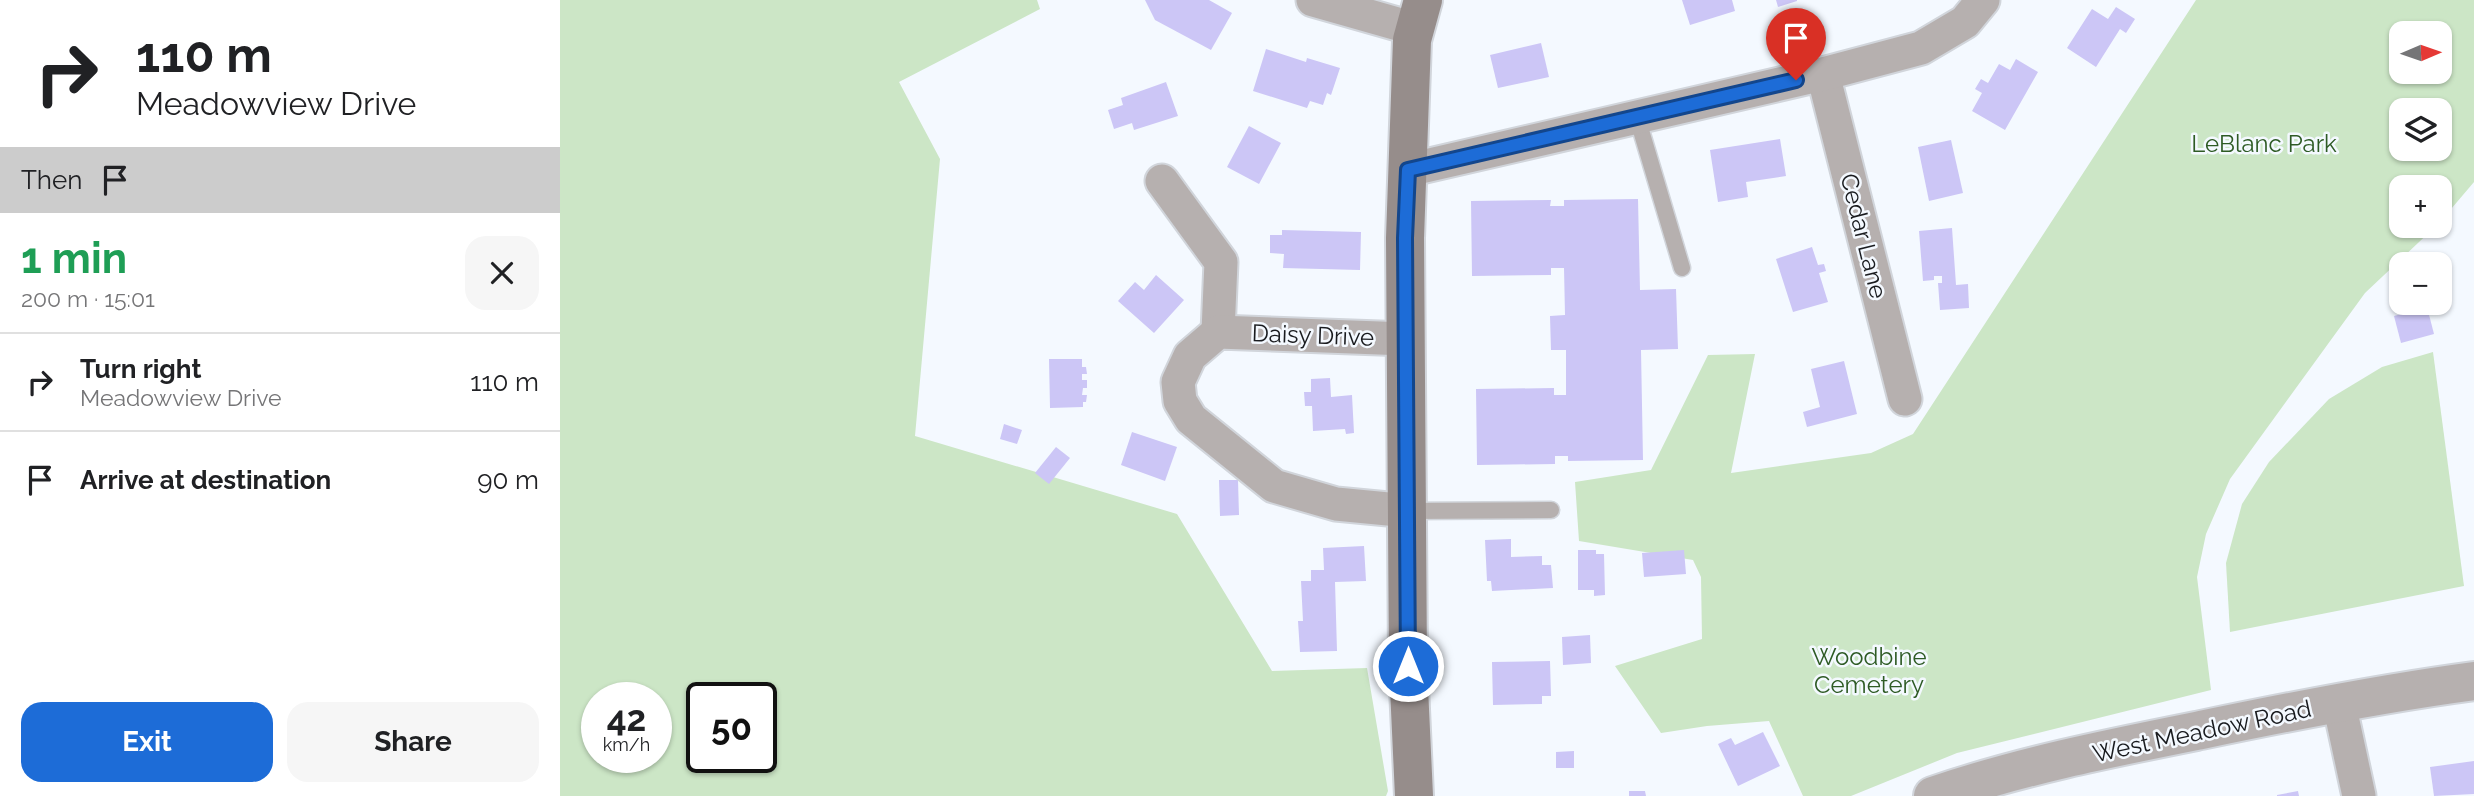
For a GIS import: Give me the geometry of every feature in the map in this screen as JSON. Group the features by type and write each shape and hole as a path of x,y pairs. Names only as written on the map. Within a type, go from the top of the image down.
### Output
{"main road":[{"path":"1415,796 1408,666 1405,238 1412,40 1419,15"}],"street":[{"path":"1313,0 1419,15"},
{"path":"1408,170 1823,74 1922,48 1965,22 1983,0"},
{"name":"Cedar Lane","path":"1823,74 1905,399"},
{"name":"Daisy Drive","path":"1162,181 1221,262 1218,332"},
{"name":"Daisy Drive","path":"1407,339 1218,332 1191,356 1178,382 1180,401 1191,419 1274,486 1336,504 1409,511"},
{"name":"West Meadow Road","path":"1933,796 1975,782 2103,750 2339,703 2474,681"},
{"path":"2339,703 2360,796"}],"lane":[{"path":"1637,117 1682,268"},
{"path":"1409,511 1551,510"}],"green space":[{"path":"560,0 1037,0 1040,9 899,82 940,159 915,436 1177,514 1272,671 1367,668 1388,791 1386,796 560,796"},
{"path":"2196,0 2474,0 2474,182 2452,208 2452,175 2389,175 2389,238 2423,238 2408,252 2389,252 2389,270 2365,293 2230,479 2206,534 2197,577 2211,690 1957,753 1851,796 1803,796 1769,721 1661,733 1615,666 1702,639 1701,577 1693,560 1579,541 1575,482 1651,470 1708,355 1755,354 1731,473 1871,453 1913,434"},
{"path":"2433,352 2464,586 2230,632 2226,563 2242,504 2269,462 2329,399 2382,367"}],"building":[{"path":"1145,0 1209,0 1232,13 1211,50 1155,20"},
{"path":"1682,0 1732,0 1735,11 1690,25"},
{"path":"1776,0 1797,0 1797,1 1778,7"},
{"path":"2116,7 2135,19 2126,33 2120,29 2096,67 2067,48 2092,9 2108,19"},
{"path":"1541,43 1549,77 1498,88 1490,55"},
{"path":"1266,49 1306,62 1307,58 1340,68 1331,95 1327,93 1323,105 1310,101 1307,108 1253,91"},
{"path":"2016,59 2038,72 2005,130 1972,111 1982,93 1975,89 1981,79 1988,83 1999,64 2010,70"},
{"path":"1166,82 1178,116 1134,130 1132,123 1114,129 1108,110 1123,105 1121,98"},
{"path":"1249,126 1281,143 1259,184 1227,167"},
{"path":"1780,139 1786,176 1746,182 1748,197 1718,202 1710,150"},
{"path":"1951,140 1963,193 1929,201 1918,147"},
{"path":"1638,199 1640,290 1676,289 1678,349 1641,350 1643,460 1568,461 1568,456 1555,456 1555,464 1477,465 1476,389 1554,388 1554,395 1566,395 1566,350 1551,350 1550,316 1565,315 1564,268 1551,268 1551,275 1472,276 1471,201 1551,200 1550,206 1564,206 1564,200"},
{"path":"1952,228 1956,285 1968,284 1969,308 1940,310 1938,283 1942,283 1942,276 1923,281 1919,231"},
{"path":"1282,230 1361,232 1360,270 1283,268 1284,254 1270,253 1270,235 1282,235"},
{"path":"1812,247 1818,265 1824,264 1826,271 1819,273 1828,302 1793,312 1776,259"},
{"path":"1156,275 1184,300 1154,333 1118,301 1135,282 1144,290"},
{"path":"2429,315 2434,334 2401,343 2394,316"},
{"path":"1049,359 1082,359 1082,367 1086,367 1087,374 1082,374 1082,380 1087,380 1087,388 1083,388 1082,395 1087,395 1083,407 1050,408"},
{"path":"1844,361 1857,414 1807,427 1803,412 1820,407 1811,369"},
{"path":"1330,378 1331,397 1352,395 1354,433 1346,434 1345,429 1313,431 1312,406 1305,406 1304,392 1311,392 1311,379"},
{"path":"1004,424 1022,430 1017,444 1000,439"},
{"path":"1132,432 1177,447 1165,481 1121,465"},
{"path":"1056,447 1070,458 1049,484 1035,473"},
{"path":"1219,480 1238,480 1239,515 1220,516"},
{"path":"1511,539 1511,557 1542,556 1542,565 1551,565 1553,588 1492,591 1491,581 1487,581 1485,540"},
{"path":"1364,546 1366,581 1335,582 1337,651 1300,652 1298,621 1303,621 1301,581 1311,581 1311,570 1324,570 1323,548"},
{"path":"1578,550 1596,550 1596,554 1604,554 1605,595 1594,596 1594,590 1578,590"},
{"path":"1684,550 1686,574 1644,577 1642,553"},
{"path":"1590,635 1591,663 1563,665 1562,637"},
{"path":"1550,661 1551,696 1542,696 1542,704 1493,705 1492,662"},
{"path":"1763,732 1780,766 1738,786 1718,744 1731,738 1735,745"},
{"path":"1574,751 1574,768 1556,768 1556,752"},
{"path":"2474,761 2474,794 2434,796 2430,767"},
{"path":"1629,791 1645,791 1646,796 1629,796"},
{"path":"2298,791 2299,796 2277,796 2277,795"}],"route":[{"path":"1408,666 1405,238 1408,170 1796,80"}],"park label":[{"name":"LeBlanc Park","path":"2264,143"},
{"name":"Woodbine Cemetery","path":"1869,670"}]}
